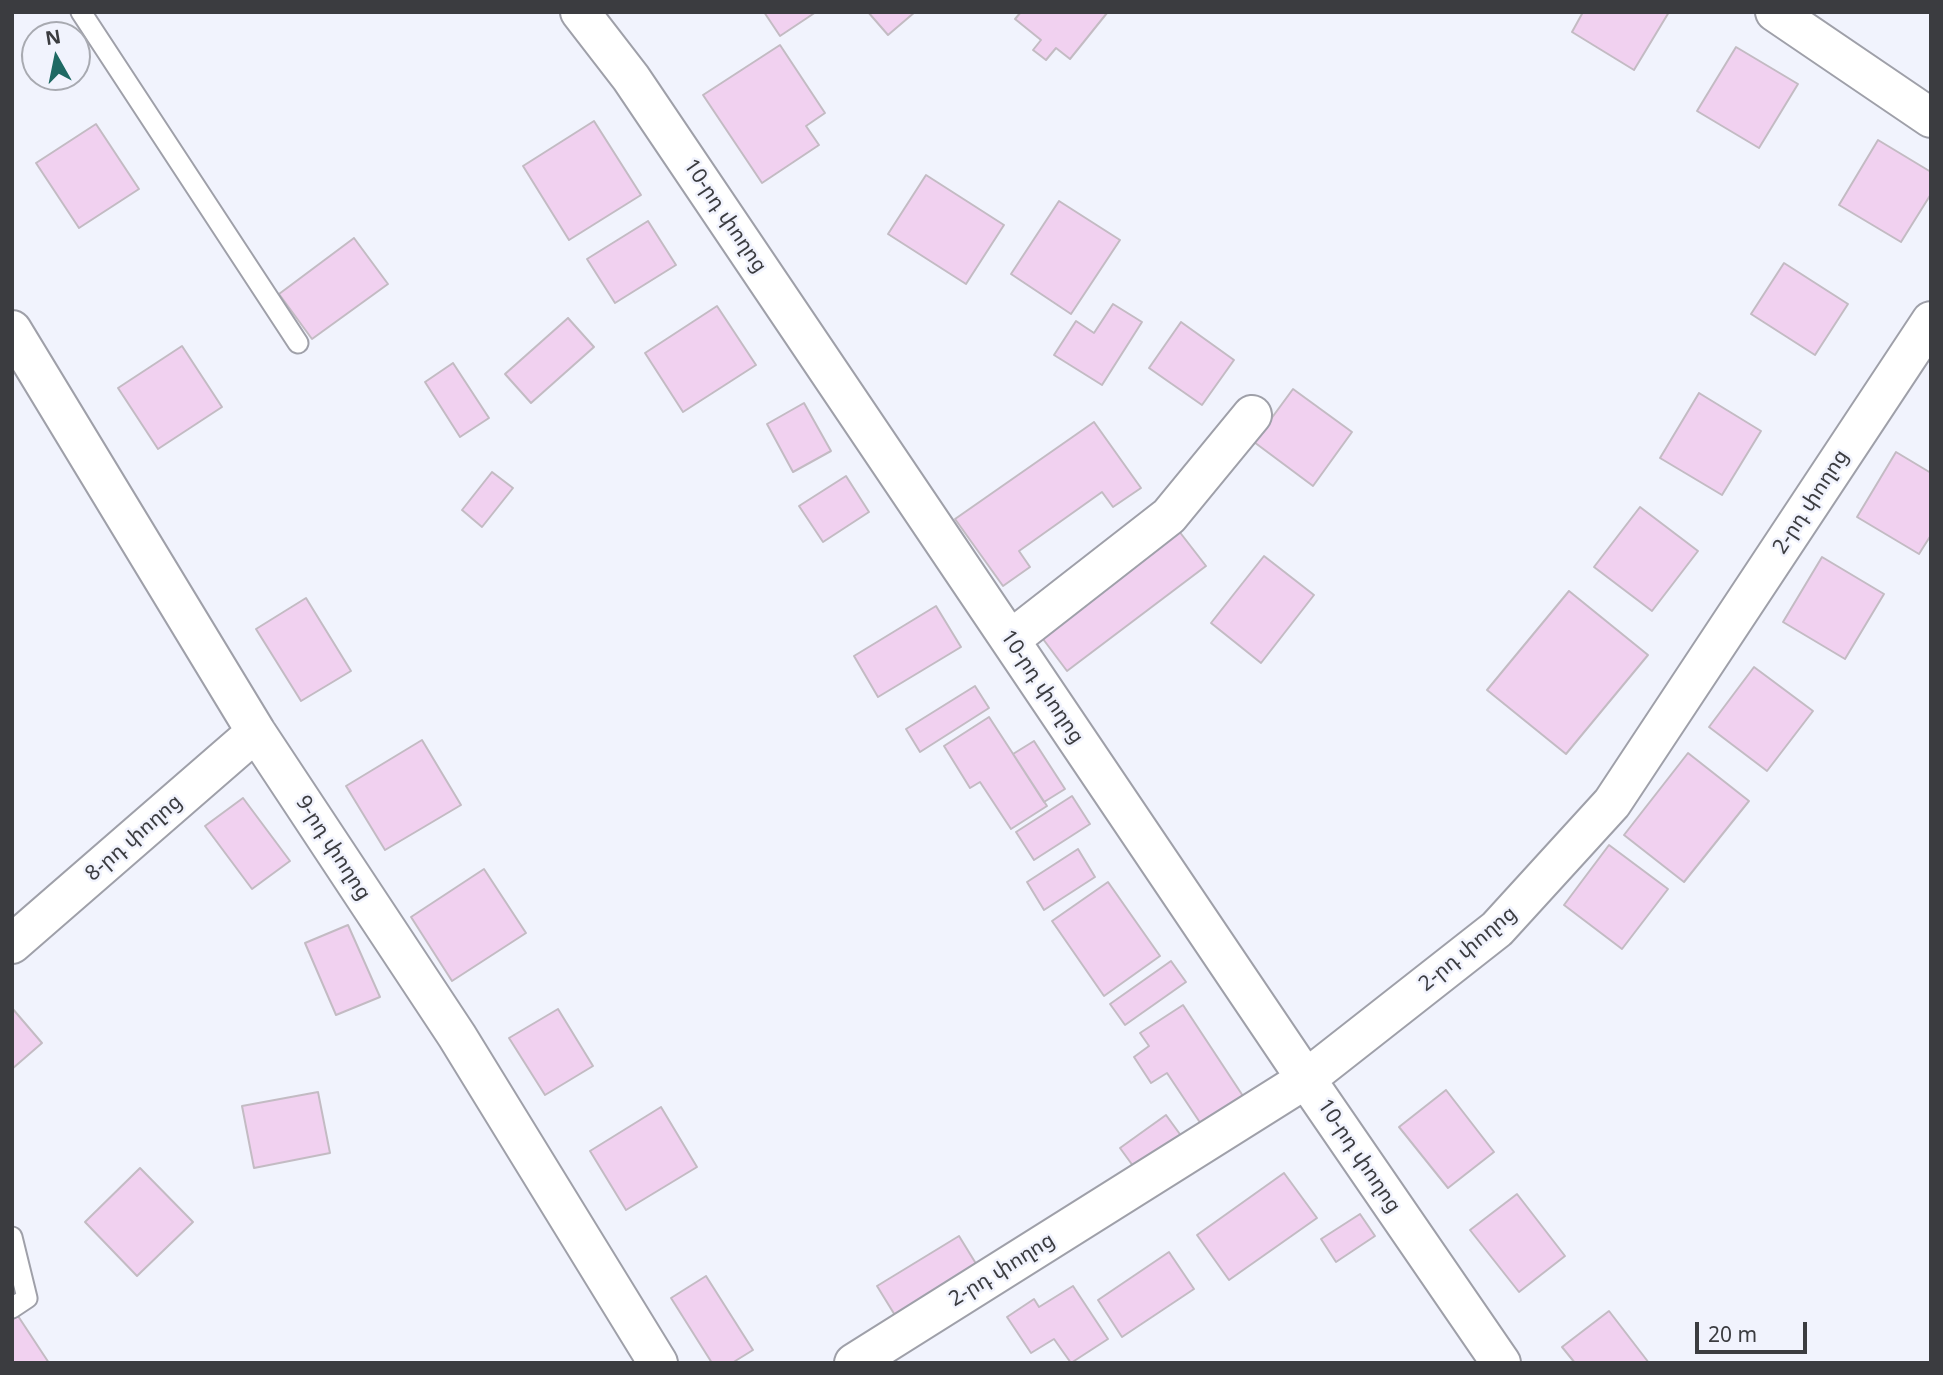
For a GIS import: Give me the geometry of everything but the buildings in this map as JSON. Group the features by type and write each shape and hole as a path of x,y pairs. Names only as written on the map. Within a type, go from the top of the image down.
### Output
{"street":[{"name":"10-րդ փողոց","path":"580,12 632,78 1306,1079 1501,1363"},
{"path":"1775,12 1931,118"},
{"name":"2-րդ փողոց","path":"854,1363 1306,1079 1497,929 1612,803 1931,321"},
{"name":"9-րդ փողոց","path":"12,330 256,732 457,1036 658,1363"},
{"path":"1010,640 1169,516 1252,415"},
{"name":"8-րդ փողոց","path":"12,944 256,732"}],"lane":[{"path":"81,12 298,343"},
{"path":"12,1237 27,1298 12,1308"}]}
